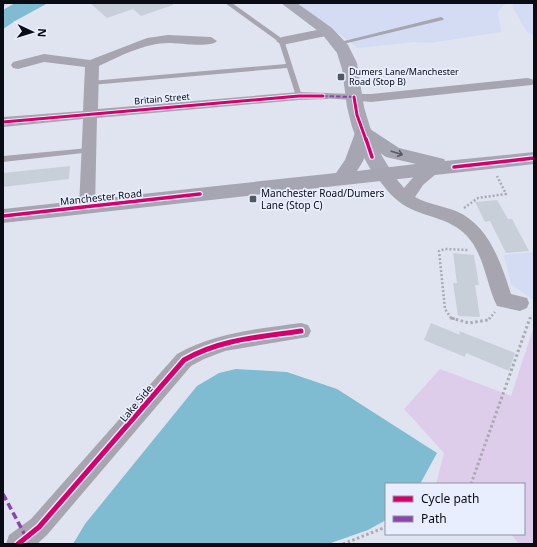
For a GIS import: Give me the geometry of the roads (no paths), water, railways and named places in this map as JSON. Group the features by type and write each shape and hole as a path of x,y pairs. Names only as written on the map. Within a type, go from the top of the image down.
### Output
{"highway":[{"path":"343,178 354,161 364,133 393,153 454,167"},
{"name":"Manchester Road","path":"3,216 534,158"}],"main road":[{"path":"288,3 328,32 346,53 350,66 354,97 364,133 374,162 382,174"}],"street":[{"path":"282,41 328,32"},
{"path":"18,65 44,58 92,64 151,41 211,41"},
{"path":"87,207 92,64"},
{"path":"354,97 371,98 527,82"},
{"name":"Britain Street","path":"3,122 90,113 299,96 354,97"},
{"path":"406,199 410,190 423,176 434,169"},
{"path":"382,174 406,199 456,218 467,226 486,251 518,305"},
{"name":"Lake Side","path":"18,544 39,527 184,360 196,352 216,345 301,331"}],"lane":[{"path":"228,3 282,41 299,96"},
{"path":"339,43 441,19"},
{"path":"91,83 290,66"},
{"path":"3,159 89,150"}],"water":[{"path":"15,3 48,3 3,29 3,10"},
{"path":"236,369 287,372 337,389 437,453 421,483 385,483 385,521 368,530 328,544 73,544 85,524 197,386 219,373"}],"place":[{"name":"Dumers Lane/Manchester Road (Stop B)","path":"341,77"},
{"name":"Manchester Road/Dumers Lane (Stop C)","path":"253,199"}]}
